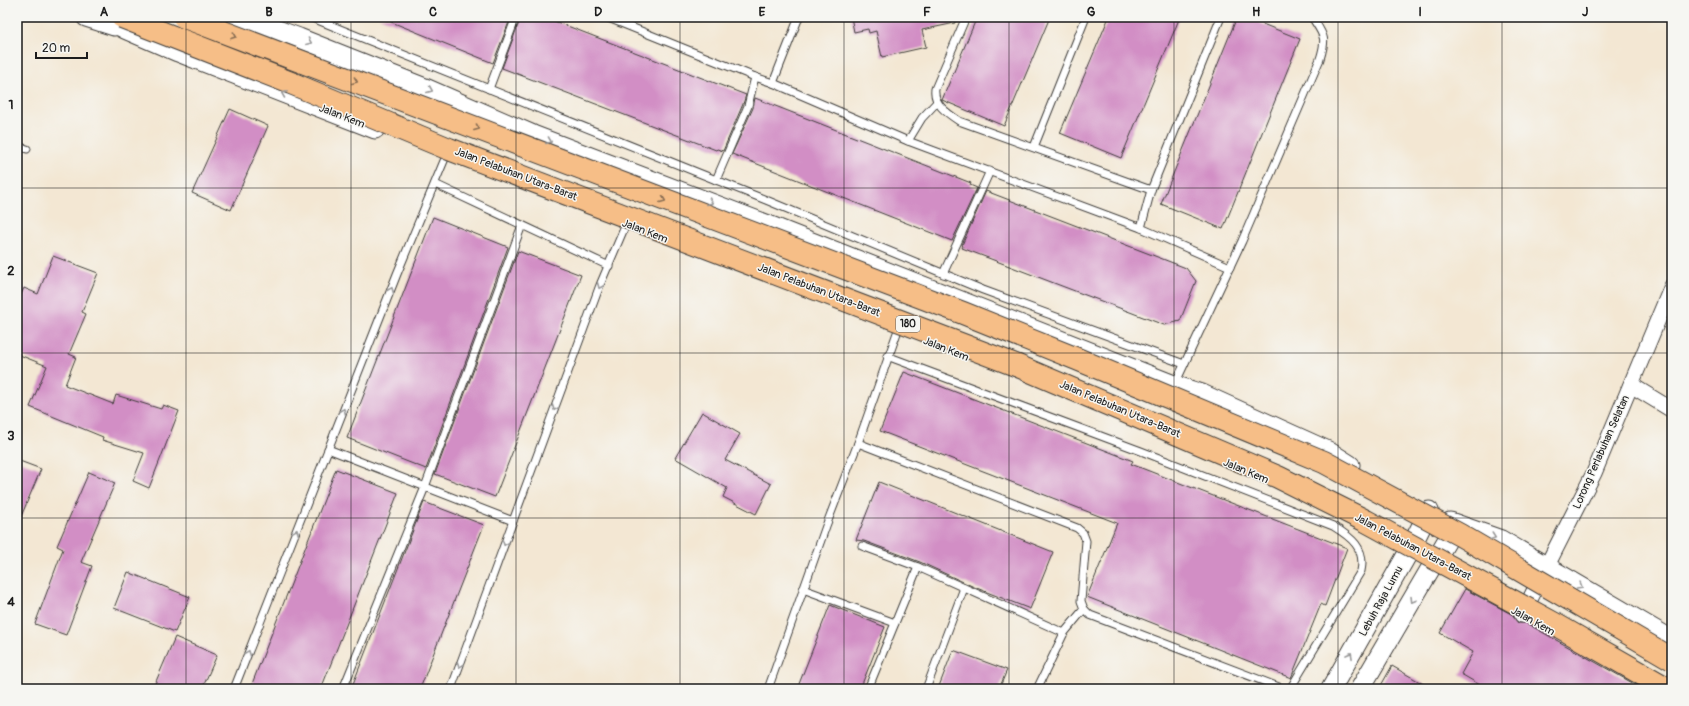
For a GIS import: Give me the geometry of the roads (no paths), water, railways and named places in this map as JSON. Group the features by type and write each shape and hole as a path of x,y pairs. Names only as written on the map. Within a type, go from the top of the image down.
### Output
{"main road":[{"path":"184,17 963,313 1324,462 1460,535 1672,659"},
{"name":"Jalan Pelabuhan Utara-Barat","path":"124,23 291,83 449,149 1018,366 1271,474 1366,521 1553,623 1668,689"}],"street":[{"name":"Jalan Kem","path":"86,17 124,23"},
{"name":"Jalan Kem","path":"103,17 124,23 312,105 626,224 1162,434 1298,493 1522,615 1653,689"},
{"path":"231,17 272,28 425,88 533,135 766,224 1174,385 1202,394 1328,452 1429,511 1456,525 1502,540 1547,565 1672,640"},
{"path":"252,17 272,28"},
{"name":"Lorong Perlabuhan Selatan","path":"1522,615 1594,473 1672,286"},
{"path":"1630,385 1672,410"},
{"name":"Lebuh Raja Lumu","path":"1331,689 1408,553 1429,511"},
{"path":"1360,689 1456,525"}],"lane":[{"path":"310,17 716,180 982,290 1184,364"},
{"path":"489,89 516,17"},
{"path":"606,17 755,78 773,82 908,141 1141,228 1230,267"},
{"path":"773,82 799,17"},
{"path":"966,17 935,89 934,96 945,111 959,121 1151,190"},
{"path":"1034,147 1086,17"},
{"path":"1141,228 1151,190 1221,17"},
{"path":"1174,385 1230,267 1320,59 1325,44 1322,33 1312,17"},
{"path":"716,180 748,106 755,78"},
{"path":"908,141 922,118 937,102"},
{"path":"17,146 28,150"},
{"path":"234,689 397,274 446,156"},
{"path":"943,274 990,171"},
{"path":"435,184 608,266"},
{"path":"451,689 600,285 626,224"},
{"path":"343,689 425,487 522,225"},
{"path":"768,689 826,526 858,443 887,356 898,330"},
{"path":"887,356 1141,451 1333,526 1344,533 1358,547 1363,562 1361,571 1290,689"},
{"path":"858,443 1077,528 1082,532 1086,541 1081,601 1084,610 1090,615 1284,689"},
{"path":"328,449 513,521"},
{"path":"862,546 918,567 1064,633"},
{"path":"868,689 918,567"},
{"path":"926,689 964,588"},
{"path":"803,589 895,623"},
{"path":"1037,689 1064,633 1084,610"}]}
